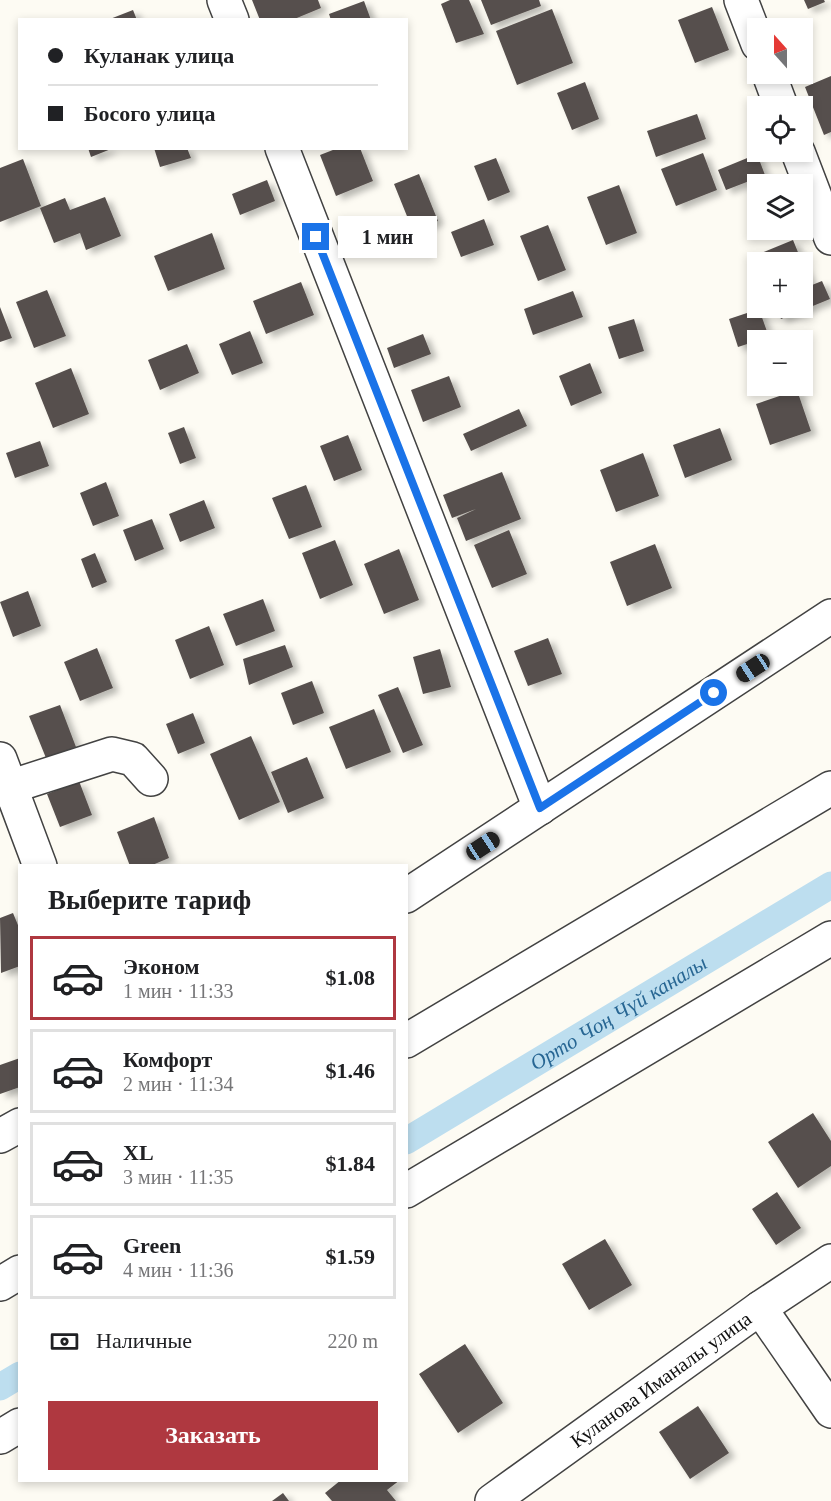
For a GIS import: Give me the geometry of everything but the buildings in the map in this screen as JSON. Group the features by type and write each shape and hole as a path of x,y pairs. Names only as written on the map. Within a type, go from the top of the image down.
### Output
{"street":[{"path":"224,0 231,18"},
{"path":"741,0 748,18"},
{"path":"283,150 540,808"},
{"path":"802,162 831,238"},
{"path":"408,895 831,616"},
{"path":"39,864 3,779 112,754 133,759 151,779"},
{"path":"408,1040 831,788"},
{"path":"408,1190 831,938"},
{"path":"0,1136 18,1126"},
{"name":"Куланова Иманалы улица","path":"492,1501 760,1308 831,1261"},
{"path":"0,1284 18,1273"},
{"path":"760,1308 831,1411"},
{"path":"0,1437 18,1426"}],"waterway":[{"name":"Орто Чоң Чүй каналы","path":"408,1140 831,885"},
{"name":"Орто Чоң Чүй каналы","path":"0,1387 18,1376"}],"route":[{"path":"316,237 540,808 714,693"}]}
